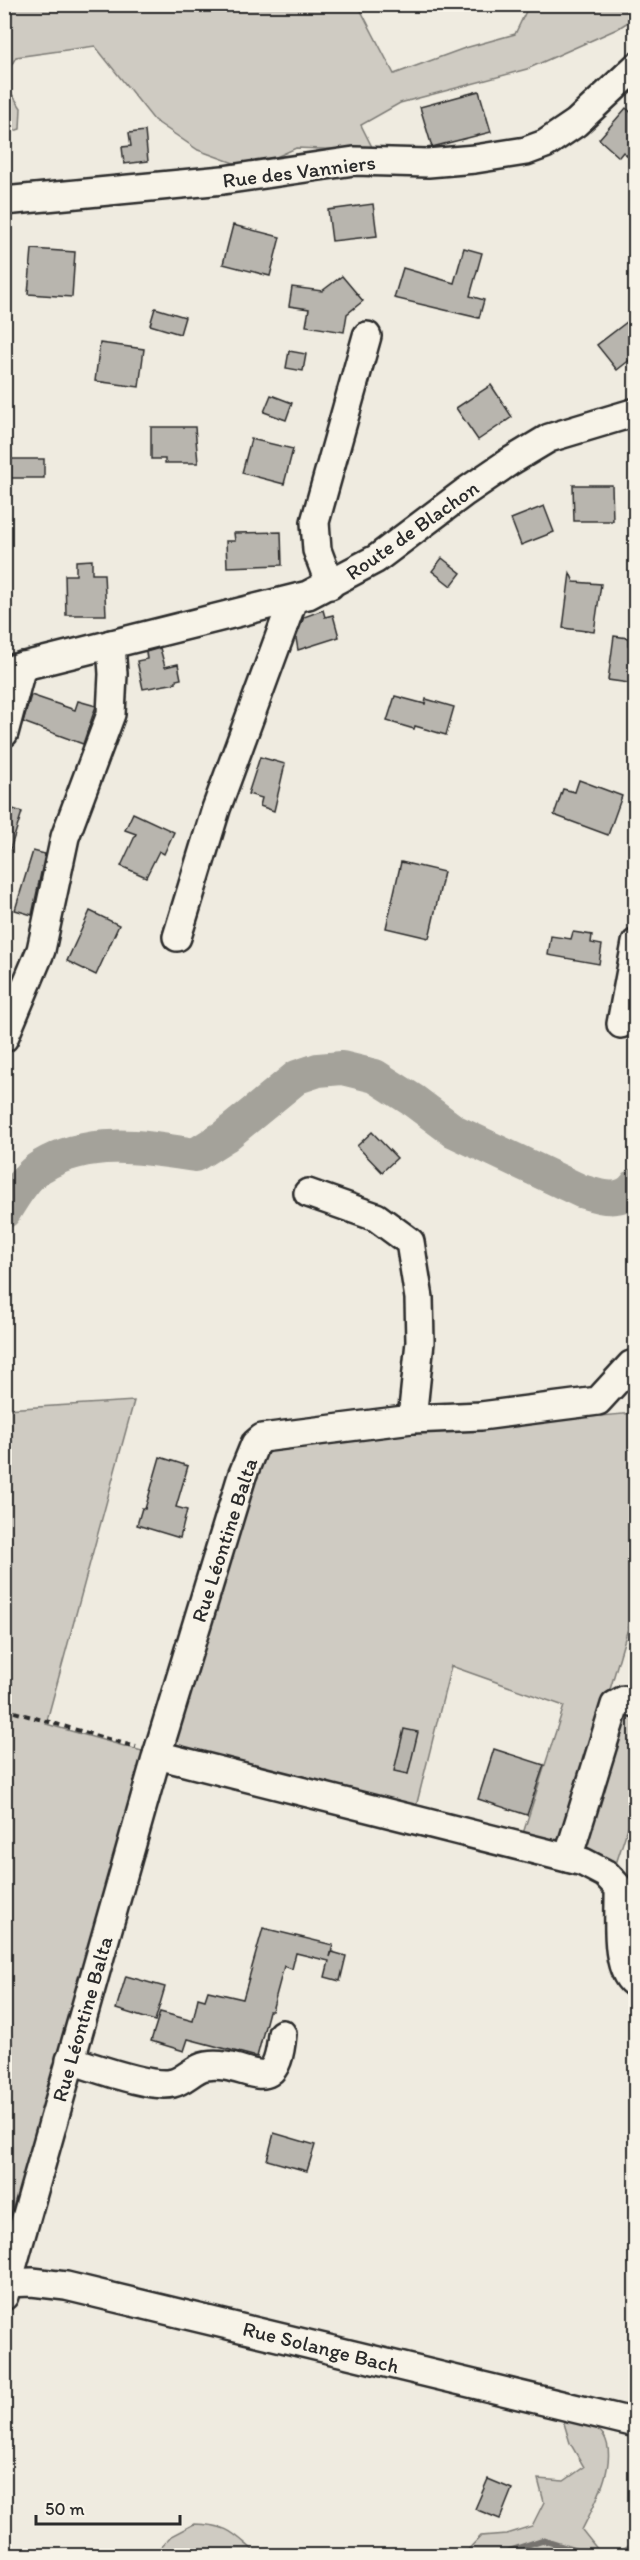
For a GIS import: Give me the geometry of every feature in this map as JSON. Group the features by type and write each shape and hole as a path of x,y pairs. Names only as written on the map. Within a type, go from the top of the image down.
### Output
{"street":[{"name":"Rue des Vanniers","path":"4,201 223,180 354,160 428,163 526,151 545,144 576,123 636,67"},
{"path":"330,585 317,550 315,522 367,336"},
{"name":"Route de Blachon","path":"13,668 293,600 330,585 376,559 465,492 549,438 632,419"},
{"path":"177,937 216,809 293,600"},
{"path":"4,1038 41,950 65,837 111,714 113,674 111,645"},
{"path":"4,733 13,668"},
{"path":"621,1023 636,943"},
{"path":"308,1193 376,1216 410,1242 418,1298 420,1342 411,1419"},
{"name":"Rue Léontine Balta","path":"6,2287 157,1755 242,1476 255,1444 262,1438 411,1419 481,1416 598,1401 631,1365"},
{"path":"567,1858 615,1705 624,1700 636,1703"},
{"path":"157,1755 583,1862 606,1874 619,1888 620,1959 632,1982 636,1984"},
{"path":"70,2060 162,2085 182,2080 205,2066 217,2066 264,2075 272,2072 277,2064 282,2034"},
{"name":"Rue Solange Bach","path":"6,2287 32,2282 66,2286 636,2423"}],"path":[{"path":"4,1709 124,1742 157,1755"}],"shaded area":[{"path":"4,5 358,5 394,74 465,48 515,34 529,5 635,5 636,17 617,29 527,69 400,103 361,125 374,151 296,148 250,169 198,150 154,120 95,46 16,57 5,76"},
{"path":"4,82 21,108 20,129 5,134"},
{"path":"134,1401 46,1724 156,1755 242,1476 274,1443 635,1413 635,1611 633,1611 561,1857 519,1846 564,1706 451,1666 413,1819 157,1756 5,2283 5,1409"},
{"path":"635,1703 635,1822 630,1821 613,1873 568,1858 615,1705"},
{"path":"563,2420 587,2420 604,2436 608,2447 607,2471 603,2484 582,2530 598,2550 622,2550 635,2540 635,2555 462,2556 481,2536 506,2534 532,2526 544,2502 538,2479 564,2481 584,2467 570,2443"},
{"path":"194,2524 216,2526 231,2532 259,2555 153,2555 171,2536"}],"building":[{"path":"479,91 491,132 432,147 420,107"},
{"path":"626,108 636,117 636,163 623,152 619,157 599,139"},
{"path":"145,131 148,161 124,164 122,147 131,146 129,133"},
{"path":"373,204 377,236 332,241 328,210"},
{"path":"233,225 280,237 270,276 223,264"},
{"path":"464,248 482,253 470,296 484,300 479,318 394,298 403,268 454,283"},
{"path":"32,249 75,252 72,297 28,294"},
{"path":"342,276 363,301 347,314 344,332 306,326 309,309 289,306 292,287 322,291"},
{"path":"155,308 185,317 180,334 150,325"},
{"path":"636,315 636,355 617,370 597,345"},
{"path":"100,343 144,349 139,387 95,381"},
{"path":"289,351 306,354 303,371 286,368"},
{"path":"491,385 512,417 478,440 456,408"},
{"path":"271,395 292,403 286,420 264,412"},
{"path":"151,427 195,427 198,463 165,463 165,459 151,459"},
{"path":"251,439 293,449 284,484 242,473"},
{"path":"11,459 44,459 44,478 11,478"},
{"path":"573,485 612,485 613,521 574,521"},
{"path":"544,506 554,532 521,545 511,519"},
{"path":"281,532 282,565 227,567 226,541 235,541 234,533"},
{"path":"442,558 461,573 451,586 432,571"},
{"path":"92,560 92,574 104,574 106,615 66,615 65,575 76,575 76,561"},
{"path":"570,573 574,582 601,584 594,632 563,628"},
{"path":"323,610 325,617 333,615 339,637 298,650 296,638 304,617"},
{"path":"614,636 628,638 628,645 636,646 636,684 608,680"},
{"path":"160,648 165,667 178,664 181,679 176,680 176,683 143,689 137,661 147,659 146,652"},
{"path":"31,695 75,710 78,701 96,706 83,744 23,722"},
{"path":"395,696 425,704 426,699 454,707 446,735 387,721"},
{"path":"260,757 285,764 274,811 260,806 262,798 248,794"},
{"path":"579,780 622,796 608,835 554,815 563,789 575,792"},
{"path":"4,806 22,812 8,856 4,855"},
{"path":"133,813 174,832 164,854 159,851 146,877 121,866 136,834 125,830"},
{"path":"33,851 45,854 32,915 15,910"},
{"path":"401,862 444,872 429,938 386,928"},
{"path":"90,911 119,925 96,975 67,961"},
{"path":"573,932 592,935 591,943 602,945 599,964 548,955 551,936 571,939"},
{"path":"372,1132 397,1158 382,1172 357,1146"},
{"path":"160,1457 188,1466 176,1507 187,1510 180,1538 137,1525 142,1508 145,1509"},
{"path":"404,1729 418,1732 408,1774 394,1771"},
{"path":"494,1749 544,1765 527,1815 478,1799"},
{"path":"263,1928 333,1945 330,1957 332,1952 346,1956 340,1981 325,1977 329,1961 296,1953 292,1969 284,1966 257,2057 188,2039 184,2051 151,2041 160,2012 193,2021 198,1998 205,2000 208,1991 243,1999"},
{"path":"126,1976 165,1987 155,2021 116,2009"},
{"path":"274,2133 315,2145 307,2171 267,2160"},
{"path":"488,2479 512,2489 500,2519 475,2509"}],"waterway":[{"path":"4,1212 21,1186 36,1170 60,1157 78,1151 117,1147 137,1147 195,1155 225,1136 297,1077 318,1070 342,1068 375,1076 454,1131 581,1191 603,1197 618,1197 625,1195 636,1185"},
{"path":"494,2556 542,2540 593,2556"}]}
